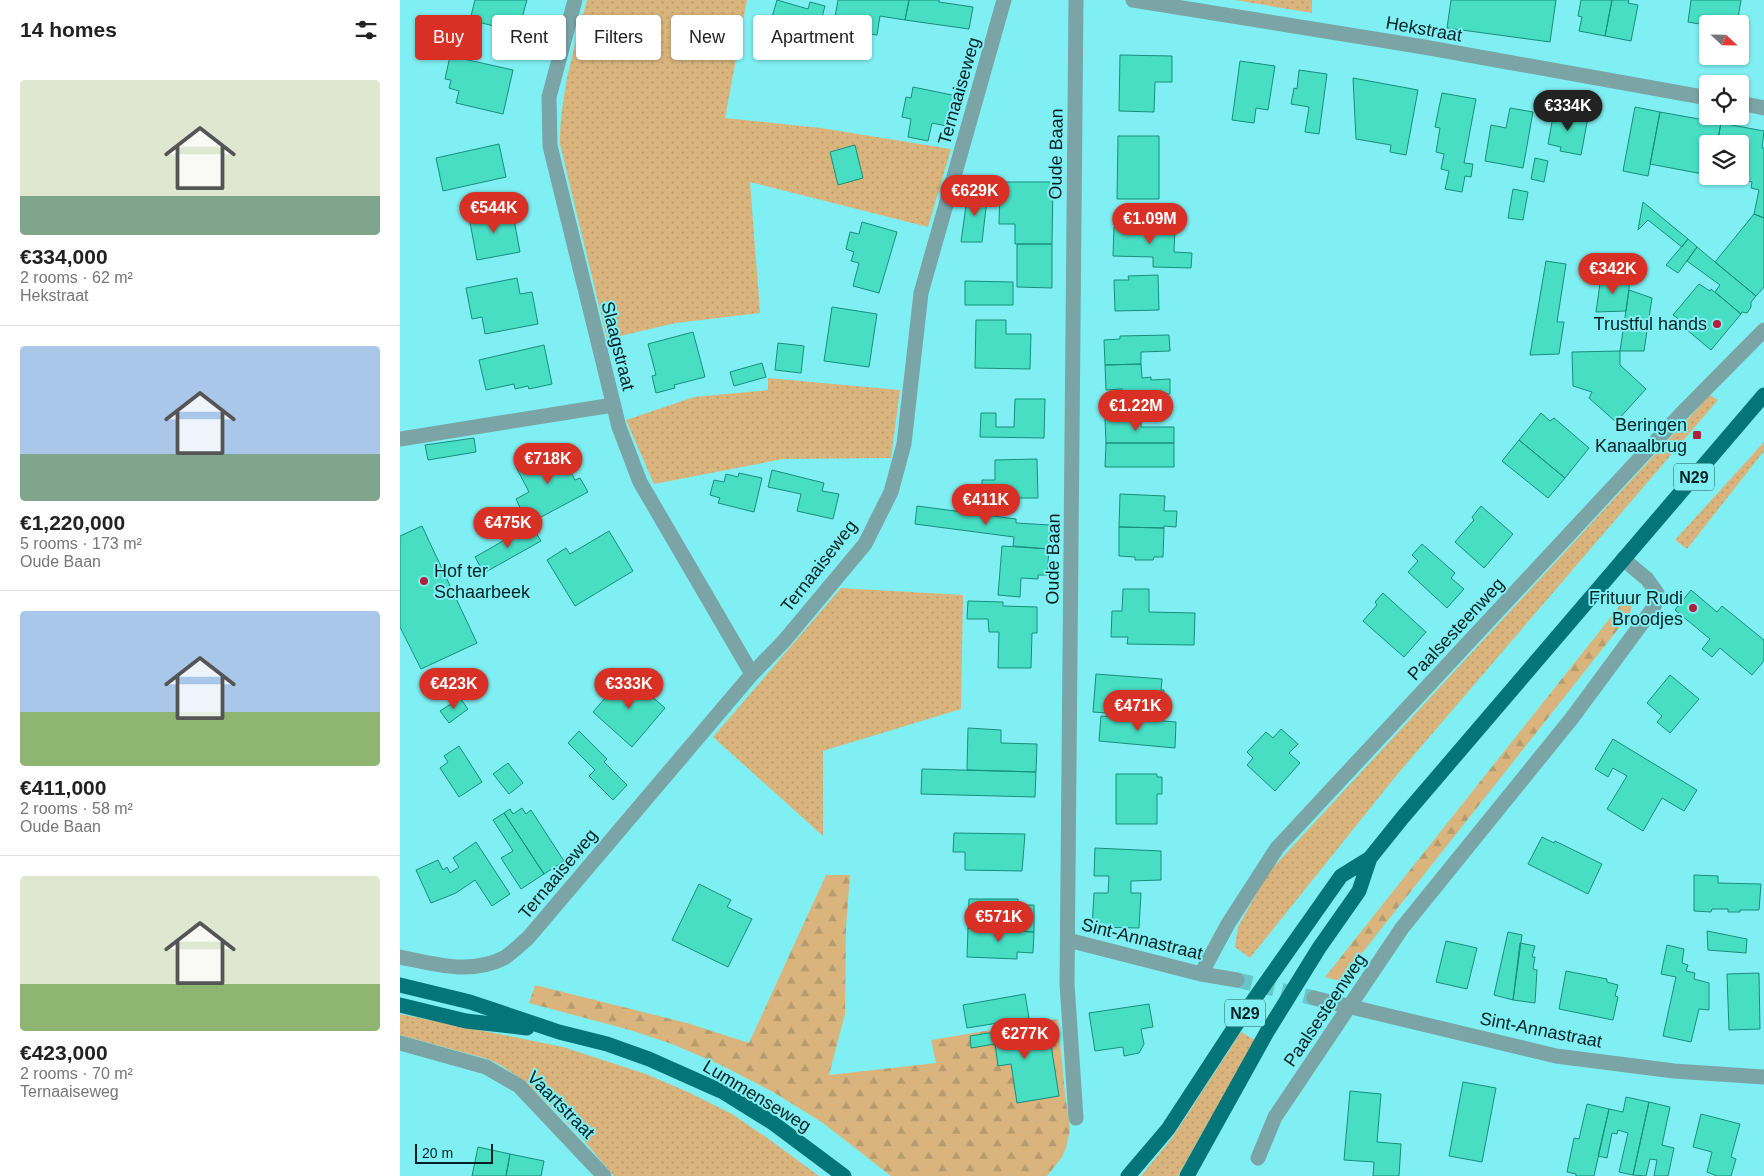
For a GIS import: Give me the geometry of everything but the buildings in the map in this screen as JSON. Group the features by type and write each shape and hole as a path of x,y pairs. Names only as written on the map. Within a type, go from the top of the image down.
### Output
{"main road":[{"name":"Paalsesteenweg","path":"1189,1175 1268,1032 1318,948 1359,892 1370,858 1402,817 1764,395"},
{"name":"Paalsesteenweg","path":"1128,1176 1168,1129 1236,1025 1341,876 1370,858"},
{"name":"Lummenseweg","path":"400,985 470,1002 558,1032 607,1044 649,1058 704,1082 773,1123 844,1176"},
{"name":"Lummenseweg","path":"400,1005 466,1021 558,1032"}],"street":[{"name":"Slaagstraat","path":"575,0 549,97 550,146 618,427 640,482 752,674"},
{"name":"Ternaaiseweg","path":"400,957 446,967 474,967 504,958 528,938 865,544 891,492 904,444 921,293 1004,0"},
{"name":"Oude Baan","path":"1076,0 1067,984 1076,1118"},
{"name":"Hekstraat","path":"1133,0 1433,49 1699,96"},
{"path":"1749,105 1764,108"},
{"name":"Paalsesteenweg","path":"1201,974 1228,924 1277,848 1675,420 1764,330"},
{"path":"400,439 613,405"},
{"name":"Paalsesteenweg","path":"1258,1158 1275,1117 1402,928 1572,718 1654,607 1657,592 1647,579 1623,559"},
{"name":"Sint-Annastraat","path":"1068,940 1201,974 1237,980"},
{"name":"Sint-Annastraat","path":"1314,998 1556,1056 1674,1072 1764,1077"},
{"name":"Vaartstraat","path":"400,1043 486,1067 519,1086 604,1176"}],"green space":[{"path":"587,0 747,0 743,21 743,15 671,15 671,60 736,60 725,118 821,128 951,149 928,227 750,182 760,313 676,323 607,339 560,144 565,89 576,42 576,60 661,60 661,15 583,15"},
{"path":"1235,0 1312,0 1312,13"},
{"path":"768,378 900,390 891,458 783,459 654,484 626,420 694,397 768,390"},
{"path":"1710,395 1718,400 1396,776 1250,958 1235,947 1238,927 1268,873"},
{"path":"1764,442 1764,451 1687,549 1675,540"},
{"path":"841,588 963,595 961,709 823,751 823,836 713,737"},
{"path":"1626,598 1633,600 1630,614 1340,981 1325,977"},
{"path":"826,875 850,875 846,927 845,1014 829,1075 936,1063 931,1040 1058,1019 1070,1129 1062,1157 1047,1176 891,1176 823,1123 773,1092 721,1065 672,1044 630,1030 529,1003 535,985 687,1023 749,1043"},
{"path":"400,1014 563,1047 646,1074 732,1114 819,1176 614,1176 580,1136 520,1078 488,1059 400,1035"},
{"path":"1241,1032 1255,1040 1178,1176 1141,1176 1172,1138"}],"tunnel":[{"path":"1237,980 1314,998"}],"place":[{"name":"Trustful hands","path":"1717,324"},
{"name":"Beringen Kanaalbrug","path":"1697,435"},
{"name":"Hof ter Schaarbeek","path":"424,581"},
{"name":"Frituur Rudi Broodjes","path":"1693,608"}]}
